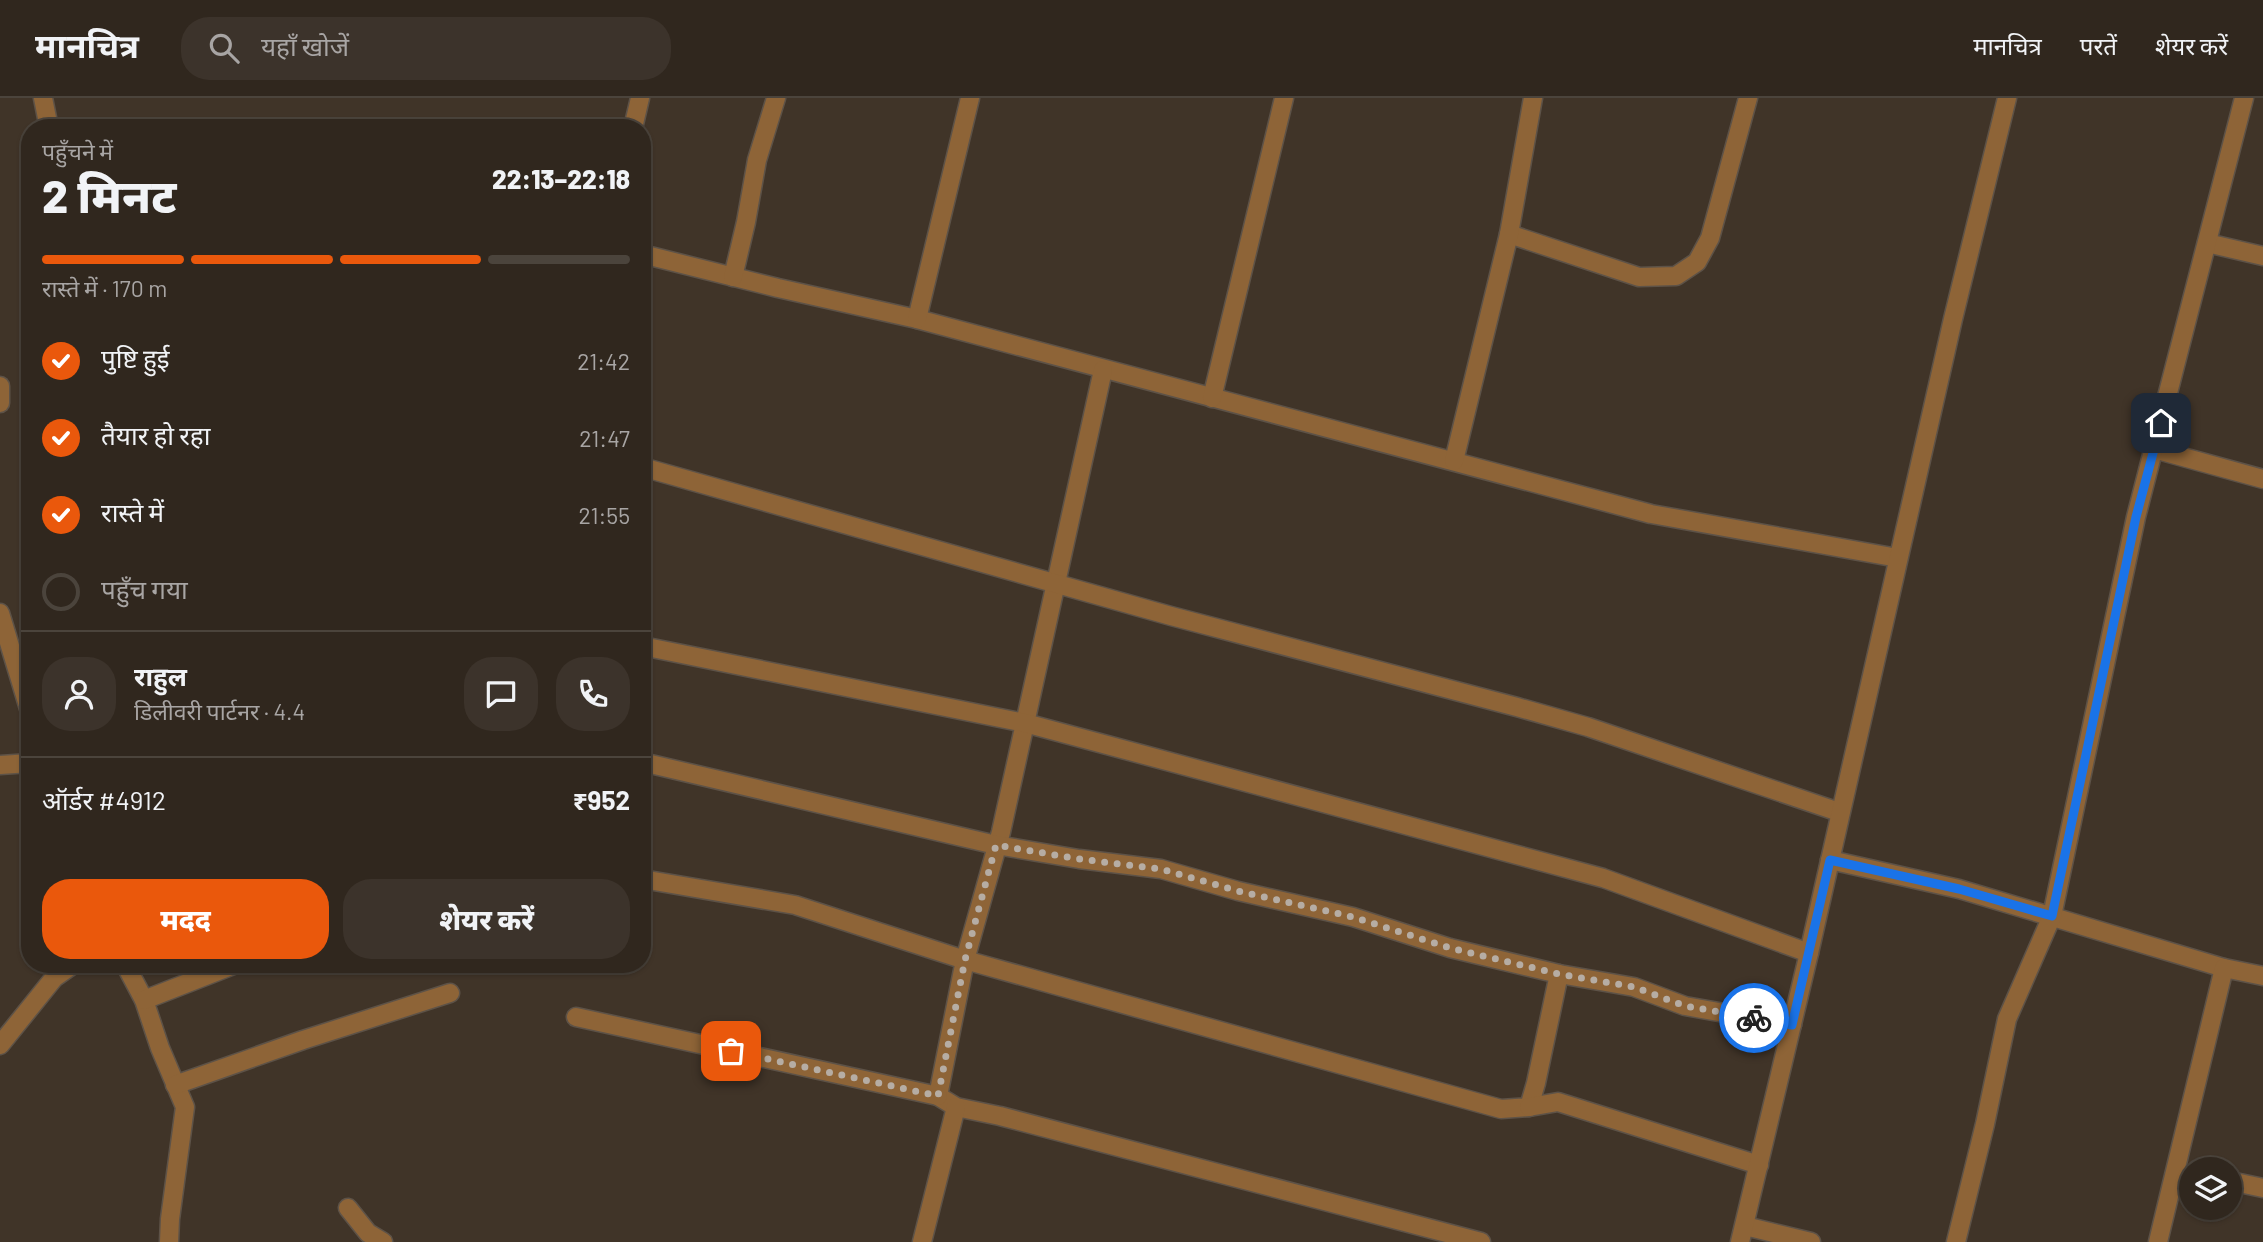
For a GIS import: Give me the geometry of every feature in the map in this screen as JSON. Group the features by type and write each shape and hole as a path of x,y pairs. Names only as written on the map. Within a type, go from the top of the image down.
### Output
{"street":[{"path":"43,98 47,119"},
{"path":"635,119 640,98"},
{"path":"733,277 757,160 775,98"},
{"path":"917,319 970,98"},
{"path":"1212,398 1284,98"},
{"path":"1454,461 1509,234 1533,98"},
{"path":"1509,234 1639,277 1676,276 1697,262 1710,238 1748,98"},
{"path":"1811,1242 1742,1234 1809,953 1952,318 2007,98"},
{"path":"1956,1242 2007,1019 2052,916 2136,517 2244,98"},
{"path":"2207,243 2263,257"},
{"path":"651,253 733,277 917,319 1651,514 1898,558"},
{"path":"938,1096 965,960 1001,832 1103,370"},
{"path":"0,386 0,403"},
{"path":"2154,449 2263,479"},
{"path":"651,470 1184,619 1588,727 1839,812"},
{"path":"0,613 21,682"},
{"path":"651,648 1025,723 1603,878 1809,953"},
{"path":"0,765 21,764"},
{"path":"651,764 996,845 1161,869 1238,891 1353,917 1450,948 1559,974 1634,987 1685,1006 1792,1025"},
{"path":"1830,860 1959,889 2224,968 2263,976"},
{"path":"651,880 794,905 965,960 1501,1109 1558,1102 1759,1165"},
{"path":"2186,1157 2224,968"},
{"path":"0,1045 54,978 61,973"},
{"path":"130,973 144,1000 185,1107 169,1242"},
{"path":"144,1000 213,973"},
{"path":"1529,1107 1559,974"},
{"path":"175,1085 450,993"},
{"path":"576,1017 938,1096 956,1107 1000,1116 1481,1242"},
{"path":"922,1242 956,1107"},
{"path":"2158,1242 2179,1182"},
{"path":"2242,1184 2263,1188"},
{"path":"348,1208 368,1233 383,1242"}],"way so far":[{"path":"731,1051 938,1096 965,960 996,845 1161,869 1238,891 1353,917 1450,948 1559,974 1634,987 1685,1006 1754,1018"}],"route":[{"path":"1754,1018 1792,1025 1830,860 1959,889 2052,916 2136,517 2161,423"}]}
